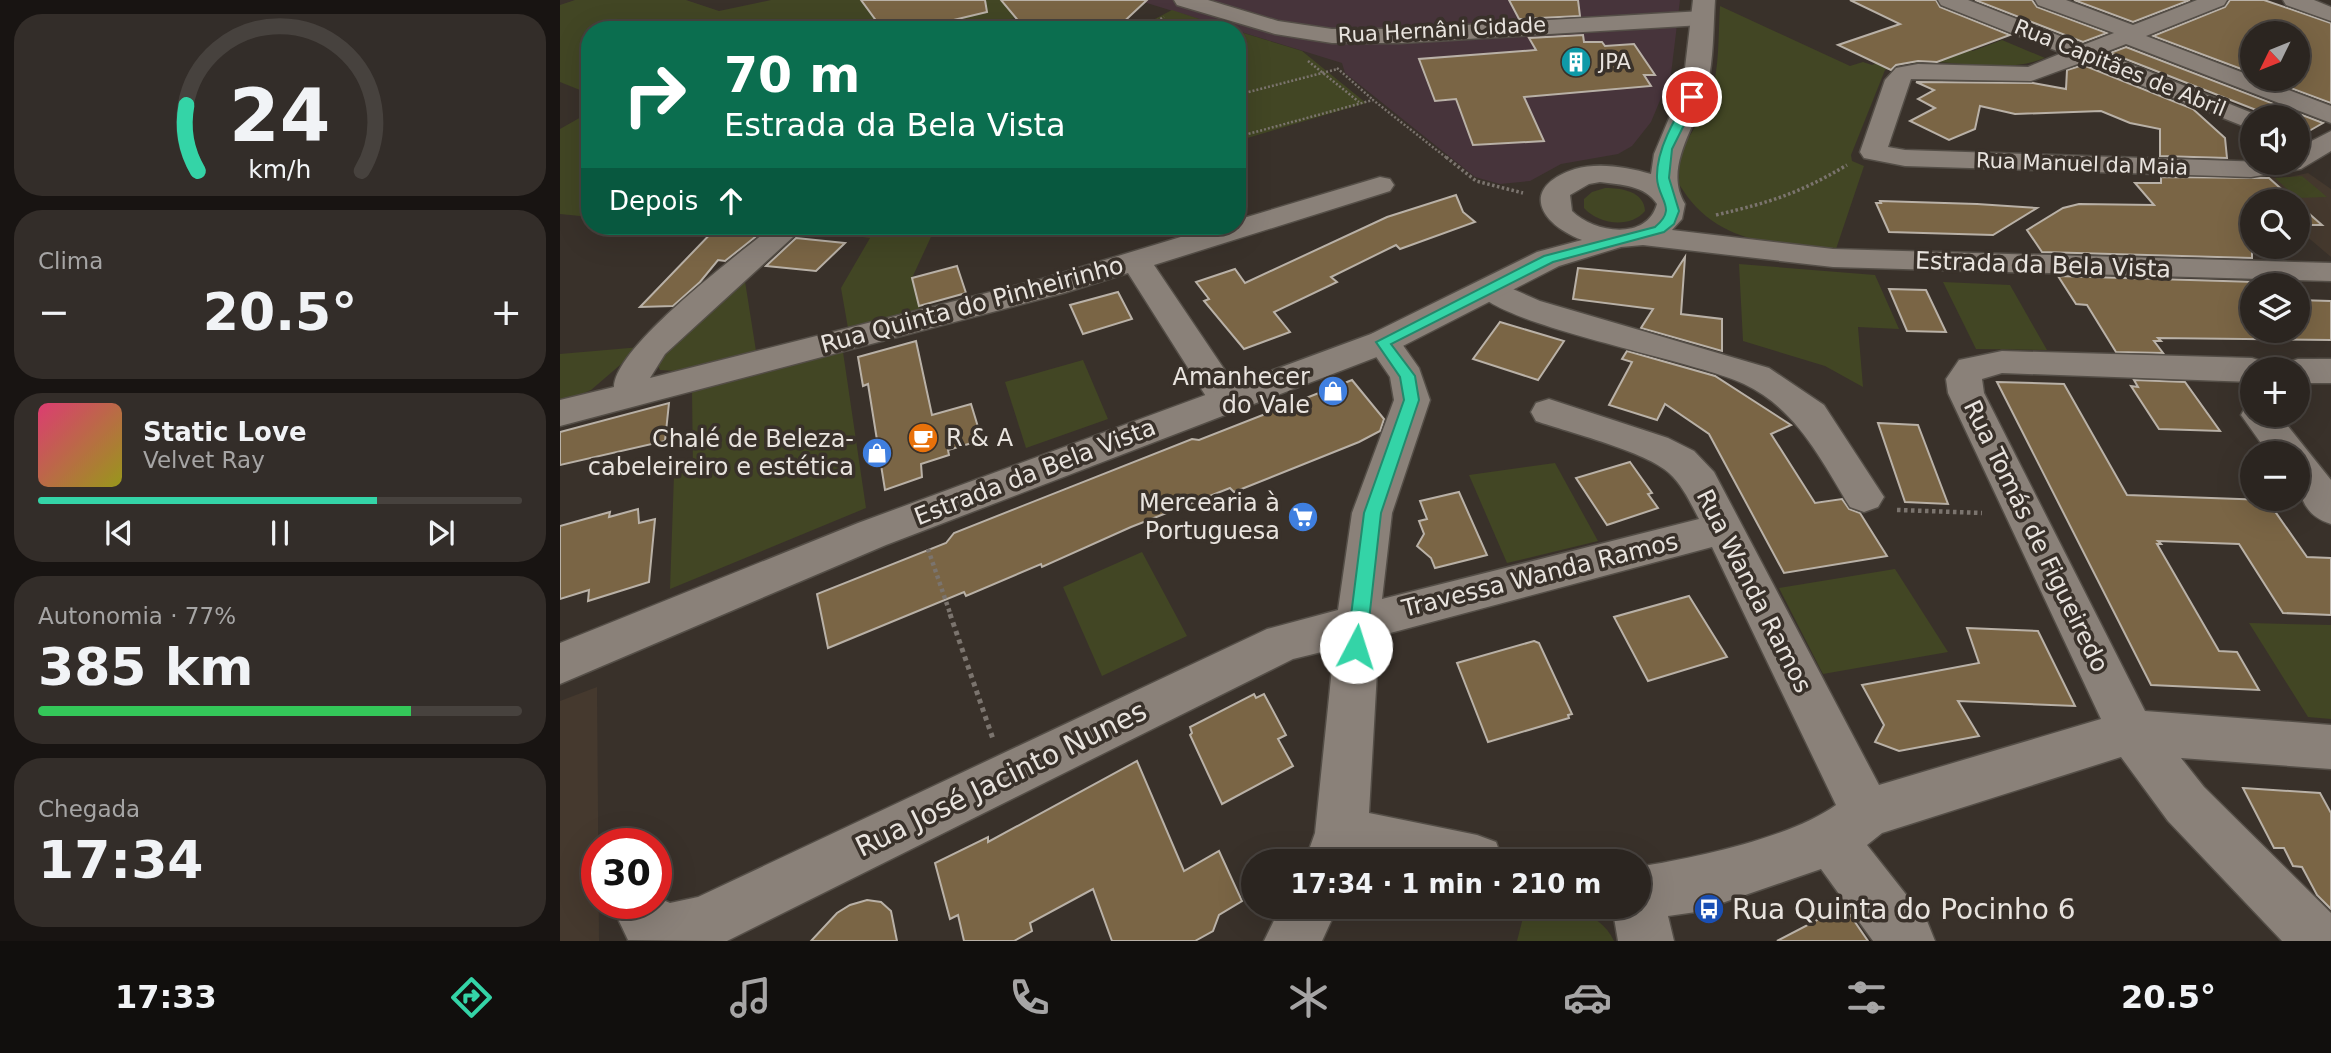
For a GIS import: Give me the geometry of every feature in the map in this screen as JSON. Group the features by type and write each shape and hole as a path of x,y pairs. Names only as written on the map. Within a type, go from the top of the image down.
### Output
{"street":[{"name":"Rua Capitães de Abril","path":"1949,0 2240,116"},
{"path":"2046,0 2331,114"},
{"path":"2162,0 2191,10"},
{"path":"1873,152 1897,80 1904,74 1935,71 2031,74 2216,0"},
{"path":"2294,0 2331,14"},
{"name":"Rua Hernâni Cidade","path":"1179,6 1275,27 1332,36 1400,36 1703,9"},
{"path":"1499,284 1548,259 1632,237 1669,221 1673,211 1663,165 1674,134 1685,117 1697,79 1703,9"},
{"path":"1601,174 1639,158 1674,134"},
{"name":"Rua Manuel da Maia","path":"1873,152 1905,158 2240,169"},
{"path":"1632,237 1581,231 1558,213 1553,202 1557,191 1582,176 1601,174 1637,178 1723,236 1755,250"},
{"name":"Rua Quinta do Pinheirinho","path":"1246,227 1380,185"},
{"path":"1246,202 1282,216"},
{"path":"1499,284 1539,254 1556,226 1558,213"},
{"path":"632,394 632,378 639,363 653,346 780,235"},
{"name":"Rua Quinta do Pinheirinho","path":"560,412 1054,286 1220,235"},
{"name":"Estrada da Bela Vista","path":"1632,237 1833,258 2331,272"},
{"path":"1136,261 1227,400"},
{"path":"1499,284 1528,308 1757,376 1811,414 1864,497"},
{"name":"Estrada da Bela Vista","path":"560,664 872,534 1382,342 1499,284"},
{"path":"1356,849 1336,847 1358,621 1373,513 1412,400 1407,376 1382,342"},
{"name":"Rua Tomás de Figueiredo","path":"2239,370 2002,362 1971,368 1964,379 1965,393 2131,732 2186,804 2320,941"},
{"path":"2310,371 2331,371"},
{"name":"Rua Wanda Ramos","path":"1549,412 1656,448 1681,461 1700,482 1849,826 1908,941"},
{"path":"2268,427 2280,441"},
{"path":"2310,481 2331,509"},
{"name":"Travessa Wanda Ramos","path":"1358,621 1722,529"},
{"name":"Rua José Jacinto Nunes","path":"646,921 669,931 702,924 1283,643 1358,621"},
{"path":"1651,892 1696,885 1849,826 2131,732 2331,747"},
{"path":"1292,941 1304,919"},
{"path":"1642,919 1646,941"}],"path":[{"path":"1154,21 1179,6"},
{"path":"1307,59 1359,102"},
{"path":"1338,69 1340,61"},
{"path":"1246,93 1338,69"},
{"path":"1338,69 1476,181 1501,190 1530,194"},
{"path":"1246,134 1373,100"},
{"path":"1716,222 1713,217 1724,212 1764,205 1798,193 1873,152"},
{"path":"1710,210 1724,212"},
{"path":"1864,497 1893,510 2025,515"},
{"path":"926,541 1006,777"}],"shaded area":[{"path":"1137,0 1680,0 1671,74 1651,122 1632,146 1618,154 1561,164 1530,181 1500,184 1475,177 1345,73 1342,63 1246,33 1246,21 1205,21"},
{"path":"2310,174 2331,189 2331,257 2310,239 2310,189 2255,189 2242,177 2285,178"},
{"path":"597,687 598,828 581,828 581,919 599,919 599,941 560,941 560,701"}],"green space":[{"path":"575,0 686,0 719,11 771,0 1086,0 1003,21 581,21 581,90 560,82 560,5"},
{"path":"1720,6 1850,66 1863,62 1872,65 1945,39 1973,51 2002,40 2045,58 2005,66 1922,62 1885,70 1851,155 1852,161 1864,166 1836,249 1774,244 1735,233 1717,224 1701,212 1687,196 1675,175 1676,162 1713,90"},
{"path":"1172,10 1206,21 1151,21"},
{"path":"1246,34 1302,51 1366,103 1246,138"},
{"path":"581,117 581,216 560,214 560,129"},
{"path":"2302,176 2327,197 2310,198 2310,189 2287,189 2275,178"},
{"path":"1605,188 1631,192 1641,199 1645,211 1639,217 1623,222 1597,218 1584,208 1584,199 1592,192"},
{"path":"847,235 932,235 912,278 920,309 848,328 841,288 870,238"},
{"path":"1739,264 1875,275 1899,329 1858,327 1863,387 1825,366 1743,341"},
{"path":"744,275 756,351 676,371 660,370 656,362"},
{"path":"1943,282 2010,285 2047,350 1976,349"},
{"path":"641,347 591,390 560,403 560,354"},
{"path":"843,352 866,508 670,589 674,475 693,470 692,391"},
{"path":"1083,360 1108,419 1026,448 1005,382"},
{"path":"1555,463 1598,541 1507,563 1469,475"},
{"path":"1142,552 1187,636 1102,676 1063,587"},
{"path":"1895,569 1948,652 1823,674 1779,588"},
{"path":"2249,623 2331,625 2331,719 2308,717"},
{"path":"1523,919 1595,919 1614,941 1517,941"}],"building":[{"path":"861,0 985,0 987,12 950,21 876,21"},
{"path":"1001,0 1147,0 1125,21 1018,21"},
{"path":"1509,0 1578,0 1580,16 1519,19"},
{"path":"1850,0 1936,0 1940,7 2010,35 1937,62 1918,61 1896,65 1891,70 1838,45 1900,24"},
{"path":"1975,0 2032,0 2037,7 2107,33 2083,42"},
{"path":"2074,0 2190,0 2133,22"},
{"path":"2230,0 2264,0 2331,23 2331,103 2298,91 2310,91 2310,21 2240,21 2240,69 2153,36 2225,7"},
{"path":"1583,35 1584,42 1602,42 1605,46 1634,44 1655,75 1644,75 1651,86 1524,97 1544,141 1473,145 1456,99 1435,101 1419,59 1536,50 1529,38"},
{"path":"2126,47 2276,105 2243,105 2110,53"},
{"path":"2083,65 2193,109 2225,138 2227,158 2160,156 2160,129 2130,123 2101,111 2015,114 1980,106 1975,129 1949,140 1910,121 1935,108 1918,99 1934,90 1916,82 2033,83 2066,89 2067,70"},
{"path":"2310,118 2323,123 2310,130"},
{"path":"2161,177 2269,178 2281,189 2240,189 2240,258 2042,252 2027,230 2063,208 2079,204 2154,205 2135,183 2161,183"},
{"path":"1456,195 1463,212 1475,222 1400,249 1396,245 1331,277 1337,282 1274,312 1290,332 1244,349 1204,301 1209,299 1196,282 1235,269 1245,283 1387,217"},
{"path":"1880,201 2037,208 1993,235 1889,232 1876,203 1881,203"},
{"path":"2310,214 2322,225 2310,225"},
{"path":"709,235 758,235 725,261 718,260 700,282 673,306 640,307"},
{"path":"796,238 845,243 816,271 766,266"},
{"path":"1685,257 1681,314 1722,319 1722,351 1641,328 1653,309 1573,299 1578,268 1672,277"},
{"path":"957,266 966,293 919,306 912,278"},
{"path":"2058,276 2240,282 2240,339 2158,338 2161,341 2154,341 2163,353 2116,352 2087,305 2076,304"},
{"path":"1889,289 1926,290 1946,332 1907,331"},
{"path":"1118,292 1132,319 1083,334 1070,305"},
{"path":"2310,300 2331,301 2331,340 2310,340"},
{"path":"1500,322 1564,341 1538,380 1473,359"},
{"path":"916,341 932,415 971,404 982,440 948,450 949,455 921,464 922,477 885,490 868,384 863,386 858,357"},
{"path":"1627,351 1715,376 1791,425 1771,434 1815,503 1842,499 1849,509 1860,513 1887,556 1784,573 1709,434 1665,404 1657,420 1609,405 1632,362 1622,359"},
{"path":"1352,380 1384,419 1380,431 1359,442 1234,492 1230,488 1131,527 1042,567 1041,564 966,596 964,592 828,648 817,594 946,543 954,533 1192,439 1199,440"},
{"path":"2134,380 2185,382 2220,431 2159,429 2131,386 2138,387"},
{"path":"1997,382 2064,384 2127,495 2240,499 2240,511 2275,511 2307,557 2331,558 2331,615 2283,613 2239,544 2158,541 2161,544 2157,544 2219,651 2237,652 2259,690 2151,685"},
{"path":"669,403 665,441 560,465 560,432"},
{"path":"1878,423 1918,425 1948,504 1905,502"},
{"path":"1630,462 1652,493 1648,494 1658,508 1607,525 1576,478"},
{"path":"1459,492 1487,555 1435,568 1431,558 1417,546 1424,534 1419,521 1427,519 1420,501"},
{"path":"638,509 639,523 655,519 649,582 588,601 589,590 560,599 560,526 610,512 609,517"},
{"path":"1689,596 1727,657 1648,681 1614,617"},
{"path":"1967,628 2038,631 2075,706 1958,701 1979,736 1899,751 1875,742 1884,725 1862,685 1979,663"},
{"path":"1534,641 1539,643 1572,714 1568,715 1569,718 1488,742 1457,663"},
{"path":"1254,694 1256,698 1264,694 1286,735 1278,739 1293,766 1222,804 1190,735 1190,727"},
{"path":"1137,761 1184,871 1219,851 1241,902 1219,915 1213,931 1195,941 1112,941 1093,889 1030,923 1032,931 1014,941 964,941 958,915 950,919 935,863 988,837 988,842"},
{"path":"2243,788 2320,793 2331,813 2331,909 2317,895 2302,867 2293,866 2284,848 2274,848"},
{"path":"867,900 881,902 891,911 897,941 811,941 837,913 850,905"},
{"path":"1844,906 1868,941 1777,941"}],"place":[{"name":"JPA","path":"1576,62"},
{"name":"Amanhecer do Vale","path":"1333,391"},
{"name":"R & A","path":"923,438"},
{"name":"Chalé de Beleza- cabeleireiro e estética","path":"877,453"},
{"name":"Mercearia à Portuguesa","path":"1303,517"},
{"name":"Rua Quinta do Pocinho 6","path":"1709,909"}],"route":[{"path":"1356,647 1373,513 1379,488 1412,400 1407,376 1382,342 1548,259 1596,244 1644,236 1659,230 1669,221 1673,211 1666,193 1663,165 1667,149 1685,117 1692,97"}]}
